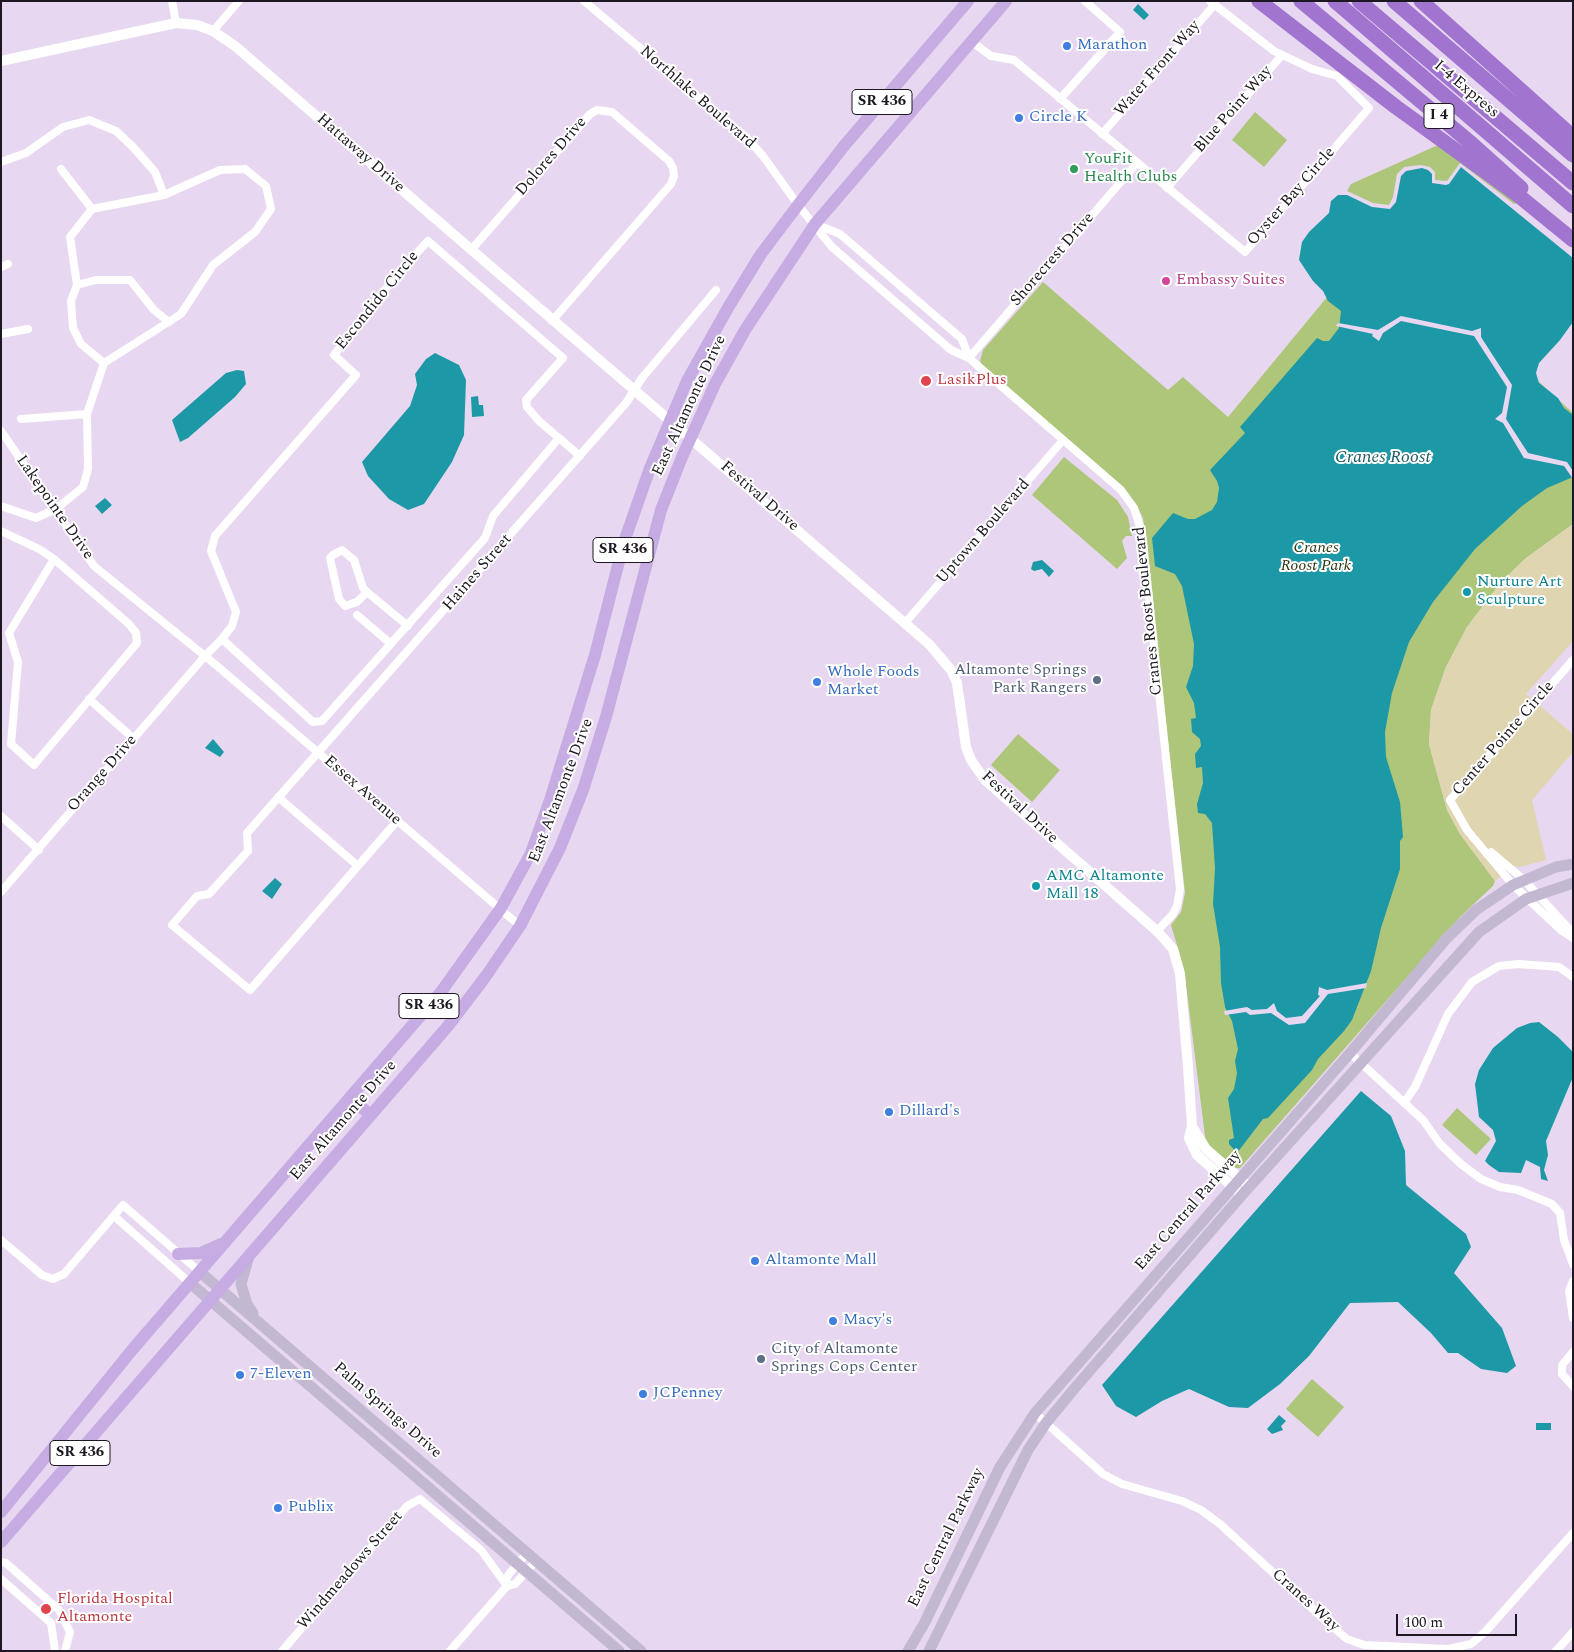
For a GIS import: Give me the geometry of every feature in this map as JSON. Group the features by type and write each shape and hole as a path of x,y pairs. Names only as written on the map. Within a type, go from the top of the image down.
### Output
{"highway":[{"path":"1259,1 1396,107 1519,196 1573,240"},
{"name":"I 4","path":"1301,1 1472,144 1573,235"},
{"name":"I-4 Express","path":"1335,1 1573,206"},
{"name":"I-4 Express","path":"1359,1 1573,183"},
{"path":"1394,1 1573,155"},
{"path":"1421,1 1573,137"}],"main road":[{"name":"East Altamonte Drive","path":"501,908 531,853 550,800 595,655 624,542 687,381 728,306 761,254 844,146 968,1"},
{"name":"East Altamonte Drive","path":"1,1542 448,1026 486,976 520,926 560,848 583,790 606,717 660,510 691,438 744,330 815,224 1006,1"},
{"name":"East Central Parkway","path":"908,1651 924,1624 1000,1467 1034,1413 1350,1052 1446,939 1476,910 1513,885 1556,867 1573,864"},
{"name":"East Central Parkway","path":"929,1651 1012,1481 1046,1423 1246,1191 1479,932 1526,898 1573,883"},
{"name":"SR 436","path":"1,1512 132,1350 442,992 501,908"},
{"path":"350,1097 370,1115"},
{"path":"178,1254 201,1253 226,1242"},
{"path":"250,1254 241,1284 246,1304 259,1323"},
{"name":"Palm Springs Drive","path":"200,1272 641,1651"},
{"name":"Palm Springs Drive","path":"190,1283 619,1651"}],"street":[{"path":"172,1 176,23"},
{"path":"213,31 239,1"},
{"name":"Northlake Boulevard","path":"584,1 746,137 764,156 798,205"},
{"path":"1060,99 1120,32 1085,1"},
{"name":"Oyster Bay Circle","path":"971,41 991,56 1014,60 1245,252 1369,108 1336,76 1312,69 1274,51 1212,3"},
{"name":"Water Front Way","path":"1102,134 1212,3"},
{"name":"Hattaway Drive","path":"1,61 176,23 197,25 213,31 235,46 670,421"},
{"name":"Blue Point Way","path":"1167,188 1282,55"},
{"name":"Dolores Drive","path":"471,250 590,114 597,110 612,112 669,161 673,168 674,176 671,184 552,321"},
{"path":"1,162 26,153 63,127 89,120 116,131 127,141 156,172 164,195"},
{"name":"Shorecrest Drive","path":"969,358 1137,163"},
{"path":"61,169 92,209"},
{"path":"1,506 36,518 56,509 83,487 88,469 87,414 104,363 181,314 213,265 255,232 271,208 266,186 244,169 220,170 164,195 92,209 70,237 77,286 71,301 73,328 81,344 104,363"},
{"name":"Cranes Roost Boulevard","path":"798,205 832,247 951,350 969,358 1128,498 1139,520 1142,533 1180,890 1177,906 1173,914 1157,931"},
{"name":"Cranes Roost Boulevard","path":"815,224 840,234 962,339 969,358"},
{"name":"Escondido Circle","path":"205,656 232,626 236,612 211,551 215,536 356,376 334,355 399,272 428,241 562,358 526,400 527,407 539,421 580,456"},
{"path":"77,286 96,280 130,280 154,310 168,322"},
{"name":"Haines Street","path":"358,866 250,990 172,925 197,896 209,894 248,851 247,833 580,456 716,290"},
{"path":"1,334 28,329"},
{"path":"21,418 87,414"},
{"name":"Festival Drive","path":"670,421 929,644 951,670 960,694 966,747 971,760 985,780 1157,931 1173,949 1180,974 1192,1126 1206,1149 1235,1182 1246,1191"},
{"name":"Lakepointe Drive","path":"1,431 94,566 205,656"},
{"path":"222,639 313,722 322,721 485,538 493,516 559,438"},
{"name":"Uptown Boulevard","path":"905,623 1063,440"},
{"path":"1,531 39,549 54,559 129,624 136,633 137,643 34,764 11,744 18,662 9,633 54,559"},
{"path":"367,592 357,602 345,606 339,599 330,558 332,555 342,550 354,560 361,584 367,592 408,626"},
{"path":"357,615 391,644"},
{"path":"1,630 9,633"},
{"name":"Essex Avenue","path":"205,656 520,926"},
{"name":"Orange Drive","path":"1,892 205,656"},
{"name":"Center Pointe Circle","path":"1573,660 1450,800 1467,830 1513,885 1562,931 1573,938"},
{"path":"89,699 134,739"},
{"path":"278,797 358,866 397,821"},
{"path":"1,816 39,850"},
{"name":"Center Pointe Circle","path":"1480,844 1524,880 1573,933"},
{"path":"1404,1103 1415,1087 1448,1014 1472,982 1499,966 1518,964 1559,967 1573,977"},
{"path":"1350,1052 1423,1120 1440,1144 1461,1164 1482,1178 1552,1204 1560,1213 1564,1240 1573,1264"},
{"name":"Palm Springs Drive","path":"1,1240 42,1275 53,1279 64,1274 122,1205 200,1272"},
{"name":"Palm Springs Drive","path":"114,1216 190,1283"},
{"path":"1573,1281 1569,1291 1573,1318"},
{"path":"1573,1352 1562,1365 1562,1374 1573,1386"},
{"name":"Cranes Way","path":"1034,1413 1103,1474 1122,1484 1182,1501 1201,1510 1220,1524 1328,1623 1347,1638 1364,1646 1448,1649 1472,1644 1486,1631 1573,1533"},
{"name":"Windmeadows Street","path":"282,1651 407,1506 420,1499 481,1550 507,1586"},
{"path":"507,1586 506,1580 527,1553"},
{"path":"450,1651 507,1586 516,1584 536,1561"},
{"path":"1,1562 6,1563 59,1610 70,1632 66,1651"},
{"path":"1,1579 51,1623 55,1651"},
{"path":"1556,1651 1573,1632"}],"green space":[{"path":"1255,112 1287,140 1264,167 1232,140"},
{"path":"1438,145 1520,202 1514,204 1460,163 1447,181 1435,180 1435,172 1430,167 1421,165 1404,167 1397,174 1393,197 1389,205 1373,203 1347,191 1351,184"},
{"name":"Cranes Roost","path":"1043,282 1168,390 1183,377 1228,417 1337,285 1537,380 1573,413 1573,524 1526,558 1501,582 1467,627 1446,667 1431,710 1429,744 1447,810 1460,834 1495,881 1493,886 1459,918 1240,1168 1229,1168 1206,1144 1184,969 1171,925 1181,912 1185,893 1143,518 1136,504 1122,486 982,365 980,361 983,350"},
{"path":"1064,457 1117,500 1128,517 1132,536 1126,536 1122,541 1127,558 1117,569 1032,495"},
{"path":"1018,734 1060,770 1032,802 991,765"},
{"path":"1457,1108 1491,1139 1476,1155 1442,1125"},
{"path":"1312,1379 1344,1407 1318,1437 1286,1409"}],"sand":[{"path":"1573,524 1573,641 1526,694 1573,734 1573,752 1532,800 1546,860 1520,867 1513,866 1495,881 1460,834 1447,810 1429,744 1431,710 1446,667 1467,627 1501,582 1526,558"}],"water":[{"path":"1138,4 1149,15 1144,20 1133,10"},
{"name":"Cranes Roost","path":"1461,167 1573,258 1573,322 1539,363 1536,373 1539,383 1558,398 1564,408 1573,415 1573,477 1547,488 1522,506 1475,549 1433,602 1409,642 1392,693 1385,732 1386,757 1400,802 1403,837 1400,841 1400,869 1381,928 1371,971 1352,1020 1344,1031 1318,1059 1312,1070 1268,1118 1263,1119 1237,1153 1229,1144 1229,1140 1234,1138 1228,1098 1234,1089 1237,1073 1235,1061 1238,1049 1232,1021 1225,1007 1221,983 1220,947 1213,904 1215,868 1212,823 1205,814 1198,813 1197,804 1203,783 1202,767 1196,768 1195,754 1201,746 1200,739 1192,732 1191,719 1196,718 1194,703 1186,687 1193,666 1194,644 1182,586 1175,574 1155,566 1152,538 1173,513 1188,519 1195,519 1212,510 1217,502 1219,488 1210,470 1245,433 1240,427 1317,338 1329,341 1339,328 1341,311 1328,301 1323,291 1313,281 1299,260 1302,242 1309,232 1329,213 1331,201 1338,195 1347,195 1372,207 1390,209 1396,202 1401,176 1406,171 1422,168 1428,170 1432,174 1432,183 1446,185 1449,184"},
{"path":"435,353 459,365 466,380 464,435 452,462 424,504 408,510 389,499 368,476 362,462 410,406 417,385 415,374 426,359"},
{"path":"237,370 244,371 246,384 235,397 188,438 180,442 172,420 226,373"},
{"path":"478,396 479,405 483,405 484,416 472,417 471,397"},
{"path":"105,498 112,505 102,514 95,506"},
{"path":"1042,560 1054,571 1049,577 1042,569 1034,571 1031,569 1033,562"},
{"path":"213,739 224,752 220,757 205,748"},
{"path":"275,878 282,884 272,899 262,891"},
{"path":"1539,1022 1573,1052 1573,1077 1546,1141 1548,1155 1544,1170 1548,1181 1541,1179 1540,1167 1526,1160 1521,1173 1499,1172 1485,1161 1496,1141 1493,1130 1479,1117 1475,1084 1479,1070 1493,1048 1517,1028"},
{"path":"1361,1091 1391,1116 1405,1151 1406,1185 1466,1234 1471,1247 1454,1273 1502,1328 1516,1366 1507,1373 1481,1369 1458,1353 1448,1353 1431,1333 1398,1302 1350,1303 1309,1356 1280,1384 1248,1408 1229,1407 1189,1389 1162,1401 1136,1417 1116,1406 1102,1385"},
{"path":"1279,1415 1286,1421 1281,1426 1283,1430 1272,1434 1267,1429"},
{"path":"1536,1423 1551,1423 1551,1430 1536,1430"}],"pier":[{"path":"1401,316 1472,331 1481,328 1481,337 1512,385 1506,419 1528,453 1567,462 1573,471 1573,479 1564,466 1524,458 1503,423 1495,419 1502,413 1507,387 1474,336 1401,321 1383,333 1379,341 1372,336 1373,334 1336,326 1338,323 1378,330"},
{"path":"1367,983 1366,988 1328,994 1305,1023 1289,1025 1271,1013 1250,1015 1246,1012 1225,1015 1224,1011 1247,1007 1252,1010 1267,1009 1274,1003 1277,1011 1286,1018 1302,1016 1320,996 1318,995 1319,987 1327,990"}],"place":[{"name":"Marathon","path":"1067,46"},
{"name":"Circle K","path":"1019,118"},
{"name":"YouFit Health Clubs","path":"1074,169"},
{"name":"Embassy Suites","path":"1166,281"},
{"name":"LasikPlus","path":"926,381"},
{"name":"Nurture Art Sculpture","path":"1467,592"},
{"name":"Altamonte Springs Park Rangers","path":"1097,680"},
{"name":"Whole Foods Market","path":"817,682"},
{"name":"AMC Altamonte Mall 18","path":"1036,886"},
{"name":"Dillard's","path":"889,1112"},
{"name":"Altamonte Mall","path":"755,1261"},
{"name":"Macy's","path":"833,1321"},
{"name":"City of Altamonte Springs Cops Center","path":"761,1359"},
{"name":"7-Eleven","path":"240,1375"},
{"name":"JCPenney","path":"643,1394"},
{"name":"Publix","path":"278,1508"},
{"name":"Florida Hospital Altamonte","path":"46,1609"}],"park label":[{"name":"Cranes Roost Park","path":"1316,558"}]}
